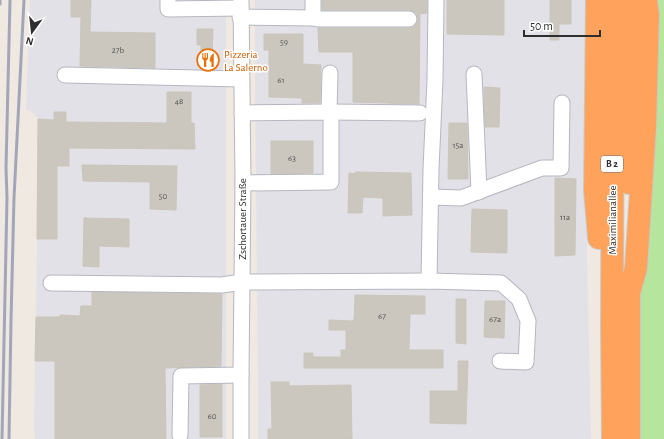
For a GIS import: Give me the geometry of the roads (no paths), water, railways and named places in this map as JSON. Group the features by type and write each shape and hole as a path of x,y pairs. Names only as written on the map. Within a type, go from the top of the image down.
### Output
{"highway":[{"path":"597,0 595,190 604,307 612,328"},
{"name":"Maximilianallee","path":"612,0 613,439"},
{"name":"Maximilianallee","path":"628,0 628,293"},
{"path":"628,293 637,261 645,135 648,5"},
{"name":"B 2","path":"628,293 629,439"}],"street":[{"path":"168,0 168,9 240,8 313,18 318,20 409,19"},
{"path":"313,0 313,18"},
{"path":"429,281 436,0"},
{"name":"Zschortauer Straße","path":"240,8 243,183 240,375 241,439"},
{"path":"243,183 331,182 330,73"},
{"path":"65,74 241,79"},
{"path":"474,74 479,192"},
{"path":"430,197 461,198 542,168 561,168 562,103"},
{"path":"242,113 420,113"},
{"path":"51,283 222,285 242,282 429,281 500,283 519,299 528,321 526,362 500,361"},
{"path":"180,435 181,376 240,375"}],"railway":[{"path":"2,439 10,0"},
{"path":"9,439 14,198 24,0"}],"place":[{"name":"Pizzeria La Salerno","path":"208,60"}]}
